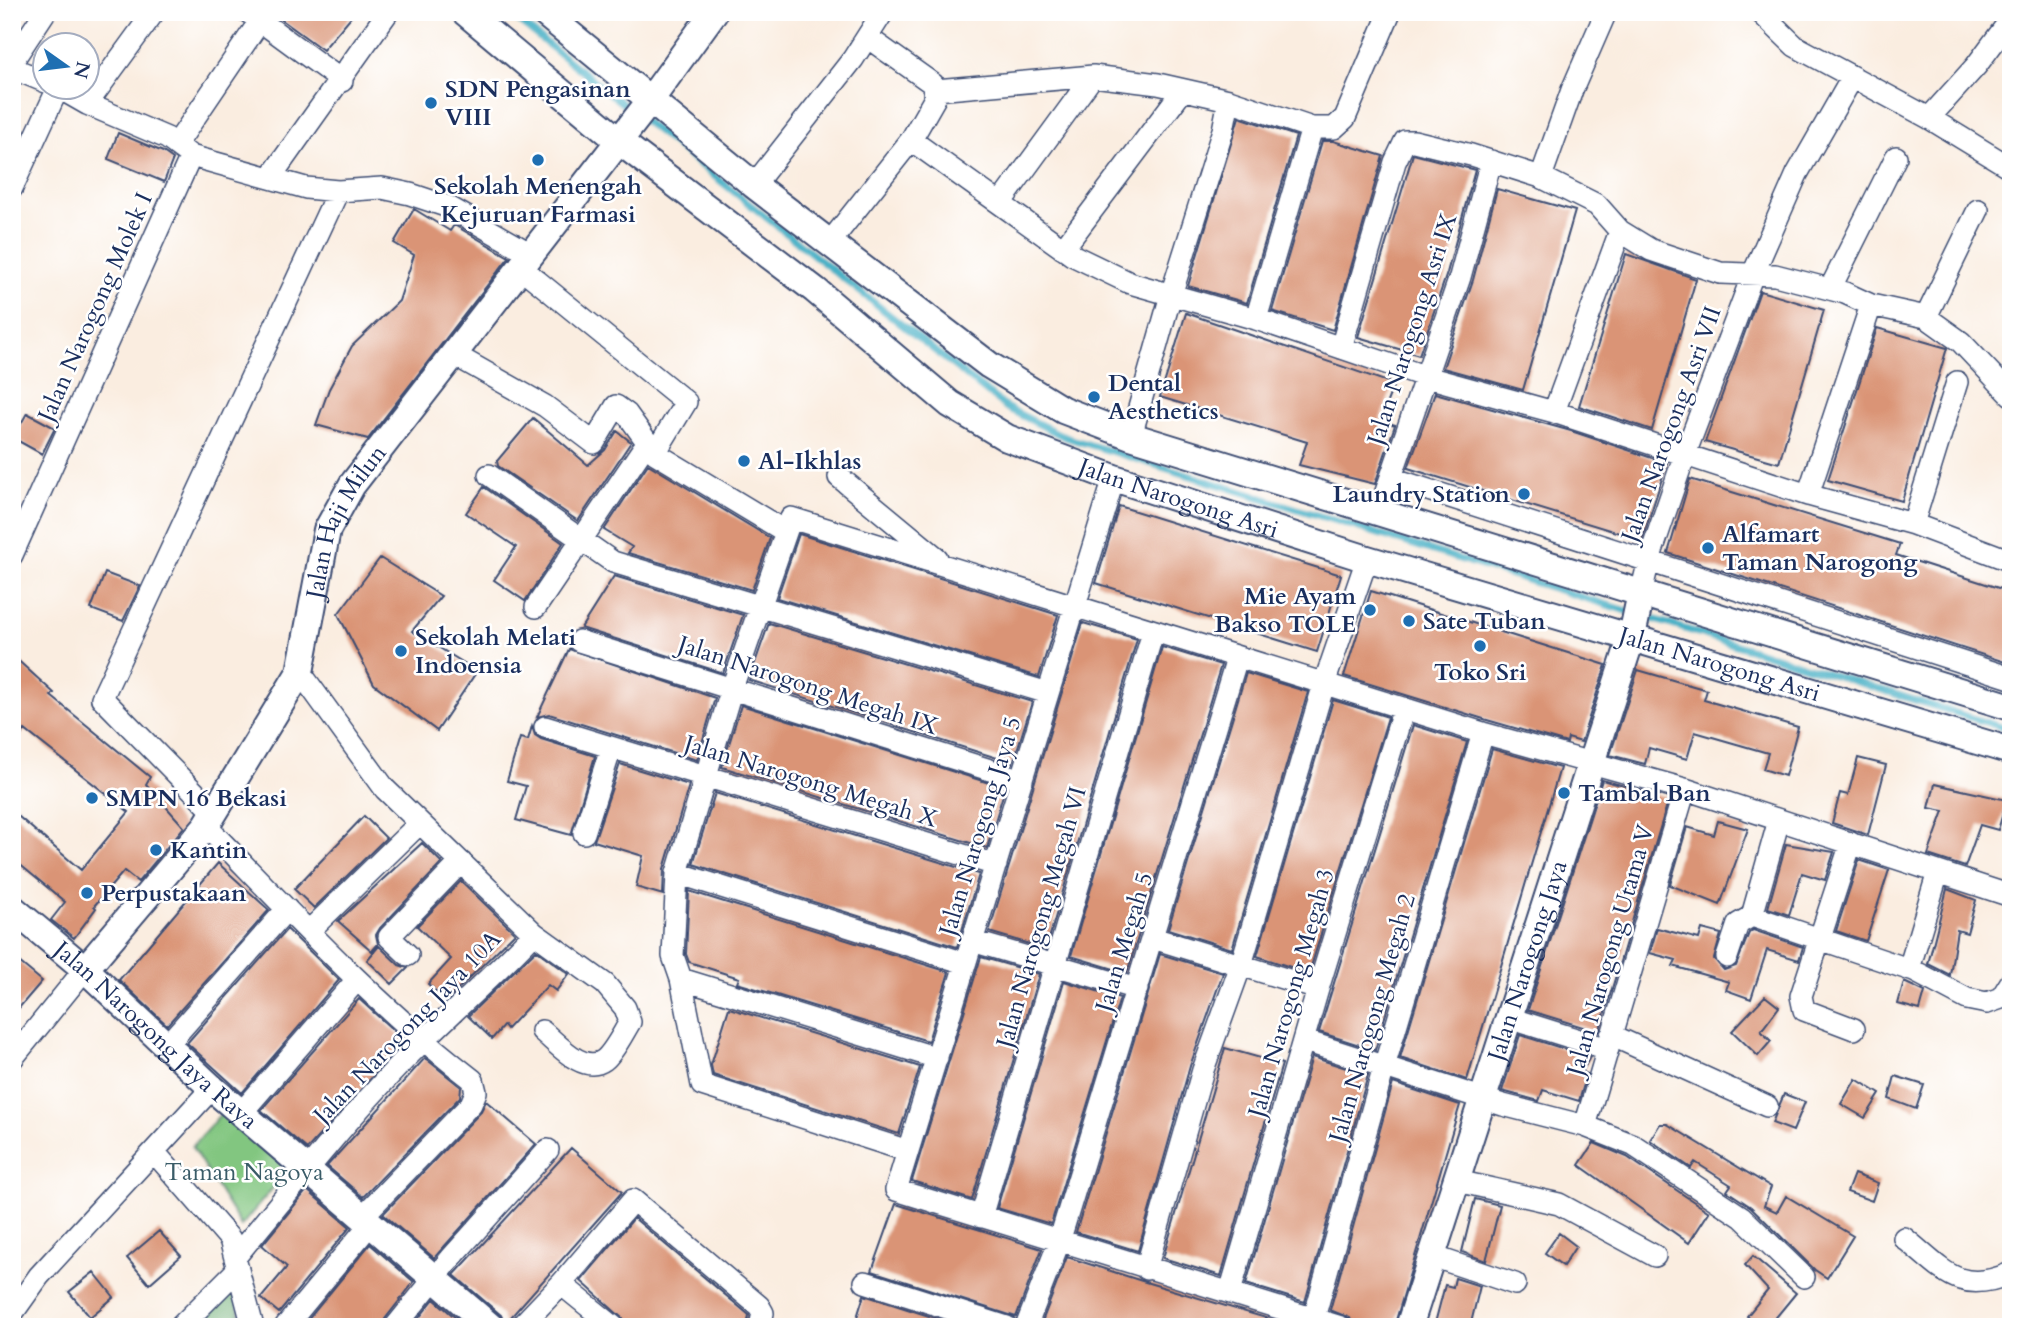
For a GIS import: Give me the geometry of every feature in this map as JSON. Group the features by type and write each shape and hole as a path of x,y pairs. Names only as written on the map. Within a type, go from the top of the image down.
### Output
{"street":[{"path":"12,62 45,12"},
{"path":"87,104 154,12"},
{"path":"270,178 388,12"},
{"name":"Jalan Narogong Asri","path":"465,12 635,120 754,185 831,241 989,365 1063,410 1131,436 1379,512 1636,614 2011,751"},
{"name":"Jalan Narogong Asri","path":"543,12 635,120 815,290 950,404 1007,438 1114,478 1367,559 1636,614 2007,706"},
{"name":"Jalan Haji Milun","path":"85,969 210,819 300,672 327,530 375,454 635,120 714,12"},
{"path":"754,185 867,37 883,12"},
{"path":"936,90 1093,76 1183,90 1229,100 1312,128 1334,128 1345,118 1390,12"},
{"path":"1541,177 1572,90 1606,12"},
{"path":"1760,12 1795,46 1929,118 2011,168"},
{"path":"254,16 342,80"},
{"name":"Jalan Narogong Molek I","path":"12,555 184,150 254,16"},
{"path":"1929,118 1976,66 2011,19"},
{"path":"831,241 911,140 936,98 933,84 867,37"},
{"path":"12,68 32,76"},
{"path":"1001,202 1093,76"},
{"name":"Jalan Narogong Asri VII","path":"1636,614 1649,560 1685,454 1753,274 1797,174 1852,78"},
{"path":"1063,249 1183,90"},
{"path":"1131,436 1171,295 1223,130 1229,100"},
{"path":"12,188 52,102"},
{"path":"83,102 134,122 184,150 270,178 306,188 338,191 382,188 449,207 526,261 685,402 536,607"},
{"path":"1256,319 1312,128"},
{"path":"911,140 1063,249 1130,283 1256,319 1427,377 1554,412 1808,495 1913,524 2011,561"},
{"path":"1341,348 1401,146 1405,141 1414,141 1541,177 1597,205 1620,231 1651,250 1720,273 1775,275 1830,289 1871,305 1926,317 1961,342 2011,395"},
{"path":"1830,289 1896,157"},
{"name":"Jalan Narogong Asri IX","path":"1379,512 1460,276 1491,162"},
{"path":"285,1327 367,1219 471,1104 476,1092 473,1080 423,1042 356,981 288,909 102,698 338,191"},
{"path":"1926,317 1978,210"},
{"path":"1554,412 1620,231"},
{"path":"1808,495 1871,305"},
{"path":"453,355 545,406 594,443 616,406 627,414 650,448 786,532"},
{"path":"1913,524 1957,382"},
{"path":"489,475 581,542 624,566 1048,693"},
{"path":"839,477 944,564"},
{"name":"Jalan Narogong Jaya 5","path":"981,1217 897,1190 1114,478"},
{"path":"1391,478 2010,678 2007,706"},
{"path":"908,1151 702,1084 681,979 673,956 677,873 704,775 791,518 1483,733 1685,789 2011,896"},
{"path":"1146,1269 1203,1070 1241,965 1324,684 1367,559"},
{"name":"Jalan Narogong Jaya","path":"1409,1327 1591,764 1636,614"},
{"name":"Jalan Narogong Megah VI","path":"981,1217 1153,632"},
{"name":"Jalan Narogong Megah IX","path":"579,641 1022,780"},
{"name":"Jalan Megah 5","path":"1026,1327 1059,1242 1237,658"},
{"path":"300,672 385,789 534,933 605,984 625,1008 630,1023 604,1060 591,1063 580,1062 542,1031"},
{"name":"Jalan Narogong Megah 3","path":"1230,1292 1318,989 1404,708"},
{"name":"Jalan Narogong Megah X","path":"545,727 996,865"},
{"name":"Jalan Narogong Megah 2","path":"1314,1318 1384,1067 1483,733"},
{"path":"584,833 611,748"},
{"name":"Jalan Narogong Utama V","path":"1585,1126 1685,789"},
{"path":"1727,957 1738,924 1752,916 1779,820"},
{"path":"309,931 421,823"},
{"path":"1851,843 1801,996 1804,1010 1854,1029"},
{"path":"408,955 389,937 461,862"},
{"path":"1909,970 1938,872"},
{"path":"677,873 965,963"},
{"name":"Jalan Narogong Jaya Raya","path":"12,908 85,969 212,1088 491,1327"},
{"path":"167,1045 288,909"},
{"path":"1752,916 1909,970 1966,999 1987,1003 2001,998 2010,988 2011,982"},
{"name":"Jalan Narogong Jaya 10A","path":"180,1327 237,1262 307,1171 423,1042 485,985 534,933"},
{"path":"1153,938 1318,989"},
{"path":"972,942 1137,989"},
{"path":"12,1059 85,969"},
{"path":"681,979 937,1058"},
{"path":"242,1112 356,981"},
{"path":"1509,1018 1610,1042 1768,1106"},
{"path":"1304,1041 1483,1098 1585,1126 1633,1145 1742,1217 1804,1277"},
{"path":"12,1314 48,1267 212,1088"},
{"path":"395,1327 548,1150"},
{"path":"155,1153 230,1239 253,1327"},
{"path":"1457,1181 1559,1204 1655,1256"},
{"path":"520,1327 633,1200 759,1306 763,1313 761,1325"},
{"path":"981,1217 1341,1327"},
{"path":"1904,1238 1955,1278 1984,1283 2011,1273"},
{"path":"1432,1256 1515,1284"},
{"path":"865,1282 1007,1327"},
{"path":"561,1284 614,1327"}],"green space":[{"name":"Taman Nagoya","path":"223,1111 288,1170 241,1226 192,1147"},
{"path":"231,1284 240,1314 225,1327 189,1327"}],"building":[{"path":"271,12 355,12 323,50"},
{"path":"1239,117 1296,136 1247,303 1188,286"},
{"path":"118,133 173,159 164,182 108,159"},
{"path":"1322,141 1333,141 1383,156 1333,330 1272,311"},
{"path":"1413,154 1475,170 1447,273 1419,355 1358,337"},
{"path":"1497,189 1575,211 1523,390 1443,368 1473,280"},
{"path":"414,209 450,231 454,225 509,257 368,439 316,425 329,389 352,346 399,301 414,255 394,243"},
{"path":"1626,254 1696,279 1652,430 1579,406"},
{"path":"1760,291 1824,310 1779,463 1705,442"},
{"path":"1186,313 1394,384 1380,420 1395,425 1375,484 1299,465 1307,442 1160,397"},
{"path":"1877,328 1947,348 1902,501 1828,480"},
{"path":"1435,393 1571,431 1667,463 1642,540 1408,468"},
{"path":"27,413 55,428 42,454 13,438"},
{"path":"533,418 588,465 605,450 617,431 631,442 578,521 498,466 497,461"},
{"path":"648,464 770,538 752,590 628,553 632,547 604,530"},
{"path":"1690,479 1900,544 1896,555 2011,592 2011,664 1668,553"},
{"path":"484,487 563,543 525,601 494,580 516,547 466,513"},
{"path":"1119,506 1341,575 1317,652 1096,583"},
{"path":"799,534 1058,615 1039,677 777,598"},
{"name":"Sekolah Melati Indoensia","path":"380,558 441,596 412,631 477,671 437,731 374,684 338,614"},
{"path":"105,573 140,586 123,621 91,609"},
{"path":"614,576 743,615 723,673 581,628"},
{"path":"1371,591 1606,665 1581,742 1568,738 1567,743 1344,676"},
{"path":"769,623 1032,702 1013,763 749,680"},
{"path":"1083,623 1137,639 1046,949 989,932"},
{"path":"1162,647 1221,665 1127,973 1071,956"},
{"path":"569,649 715,698 697,760 549,714 537,717"},
{"path":"12,655 54,693 51,696 150,777 146,784 184,827 138,882 124,871 94,906 96,908 74,938 51,920 65,902 12,858 12,811 81,870 129,812 25,730 12,746"},
{"path":"1638,670 1707,690 1704,700 1798,727 1785,776 1763,769 1768,753 1695,732 1687,759 1649,748 1645,764 1610,755"},
{"path":"1246,673 1308,692 1232,949 1168,929"},
{"path":"1333,700 1388,717 1309,973 1257,956"},
{"path":"741,705 1005,788 987,848 722,767"},
{"path":"1413,725 1467,742 1375,1050 1319,1032"},
{"path":"532,726 535,735 541,739 595,756 571,835 516,820 526,786 507,781 520,738 528,740"},
{"path":"1492,749 1560,768 1467,1080 1400,1058"},
{"path":"1858,758 1886,765 1868,835 1832,823 1840,793 1848,795"},
{"path":"620,764 689,785 664,869 663,895 636,887 643,856 594,841"},
{"path":"1602,780 1669,798 1599,1032 1528,1010"},
{"path":"1935,784 2007,800 1998,830 1980,825 1965,867 1928,855 1944,811 1929,808"},
{"path":"715,793 979,874 957,947 693,864"},
{"path":"364,816 386,838 314,908 294,889"},
{"path":"1718,821 1748,829 1720,905 1670,885 1687,827 1714,835"},
{"path":"422,843 442,863 380,928 376,935 378,944 372,951 338,921"},
{"path":"1786,844 1834,852 1825,880 1802,873 1789,915 1768,908"},
{"path":"1859,860 1889,870 1866,941 1836,931"},
{"path":"218,863 269,910 167,1025 119,980"},
{"path":"461,881 515,933 446,1001 428,984 451,959 417,926"},
{"path":"1947,889 1976,900 1967,933 1957,930 1950,975 1928,964"},
{"path":"689,891 949,972 928,1041 737,983 739,978 689,962 686,954"},
{"path":"1657,928 1699,939 1702,929 1721,934 1714,959 1724,970 1736,966 1749,933 1753,930 1803,947 1799,960 1767,950 1751,999 1726,990 1729,982 1673,966 1676,960 1650,953"},
{"path":"287,929 339,980 242,1093 187,1043"},
{"path":"379,946 399,965 408,968 392,984 367,960"},
{"path":"536,950 569,974 556,991 548,985 507,1029 504,1025 492,1039 468,1016"},
{"path":"1160,954 1223,973 1190,1066 1138,1251 1076,1232"},
{"path":"12,956 42,981 12,1016"},
{"path":"981,957 1039,974 972,1200 912,1181"},
{"path":"1064,981 1120,998 1051,1224 997,1208"},
{"path":"1904,982 1925,992 1920,1010 1898,1004"},
{"path":"1765,996 1779,1007 1761,1031 1771,1041 1758,1056 1732,1031"},
{"path":"359,999 405,1041 307,1149 261,1110"},
{"path":"729,1008 920,1067 899,1134 713,1075 711,1065"},
{"path":"1520,1035 1590,1057 1582,1071 1587,1074 1579,1101 1543,1090 1539,1101 1502,1091"},
{"path":"1225,1048 1282,1064 1221,1276 1163,1258"},
{"path":"1312,1057 1368,1075 1305,1302 1246,1284"},
{"path":"425,1058 461,1087 460,1097 363,1197 327,1166"},
{"path":"1895,1076 1924,1085 1916,1109 1889,1099"},
{"path":"1856,1079 1880,1094 1865,1118 1841,1104"},
{"path":"1393,1083 1460,1105 1394,1327 1354,1327 1350,1318 1330,1310"},
{"path":"1784,1094 1805,1102 1793,1131 1772,1123"},
{"path":"486,1101 536,1144 434,1258 383,1214 480,1113"},
{"path":"1660,1124 1667,1124 1771,1187 1764,1206 1777,1212 1786,1196 1853,1236 1827,1278 1815,1270 1751,1207 1727,1191 1731,1185 1695,1162 1691,1168 1650,1140"},
{"path":"1594,1143 1627,1157 1709,1212 1689,1243 1579,1165"},
{"path":"571,1148 622,1192 510,1318 506,1327 501,1315 454,1275"},
{"path":"1854,1174 1878,1183 1872,1201 1847,1192"},
{"path":"307,1190 350,1227 279,1313 261,1298 287,1267 262,1245"},
{"path":"1475,1199 1500,1205 1486,1261 1462,1252"},
{"path":"896,1204 1042,1249 1016,1317 872,1271"},
{"path":"634,1218 749,1315 747,1327 632,1327 581,1281"},
{"path":"159,1231 181,1256 149,1284 127,1258"},
{"path":"1559,1233 1576,1246 1563,1266 1545,1253"},
{"path":"370,1244 414,1282 385,1319 382,1327 302,1327"},
{"path":"1753,1256 1796,1293 1768,1327 1760,1327 1747,1316 1768,1290 1745,1265"},
{"path":"1067,1257 1142,1281 1296,1327 1040,1327"},
{"path":"94,1272 114,1297 90,1317 69,1292"},
{"path":"1455,1278 1480,1286 1470,1327 1434,1327 1445,1285 1453,1287"},
{"path":"864,1295 963,1327 854,1327"},
{"path":"434,1299 466,1327 412,1327"}],"waterway":[{"path":"507,12 1007,408 1065,437 2011,730"}],"place":[{"name":"SDN Pengasinan VIII","path":"431,103"},
{"name":"Sekolah Menengah Kejuruan Farmasi","path":"538,160"},
{"name":"Dental Aesthetics","path":"1094,397"},
{"name":"Al-Ikhlas","path":"744,461"},
{"name":"Laundry Station","path":"1524,494"},
{"name":"Alfamart Taman Narogong","path":"1708,548"},
{"name":"Mie Ayam Bakso TOLE","path":"1370,610"},
{"name":"Sate Tuban","path":"1409,621"},
{"name":"Toko Sri","path":"1480,646"},
{"name":"Sekolah Melati Indoensia","path":"401,651"},
{"name":"Tambal Ban","path":"1564,793"},
{"name":"SMPN 16 Bekasi","path":"92,798"},
{"name":"Kantin","path":"156,850"},
{"name":"Perpustakaan","path":"87,893"}]}
